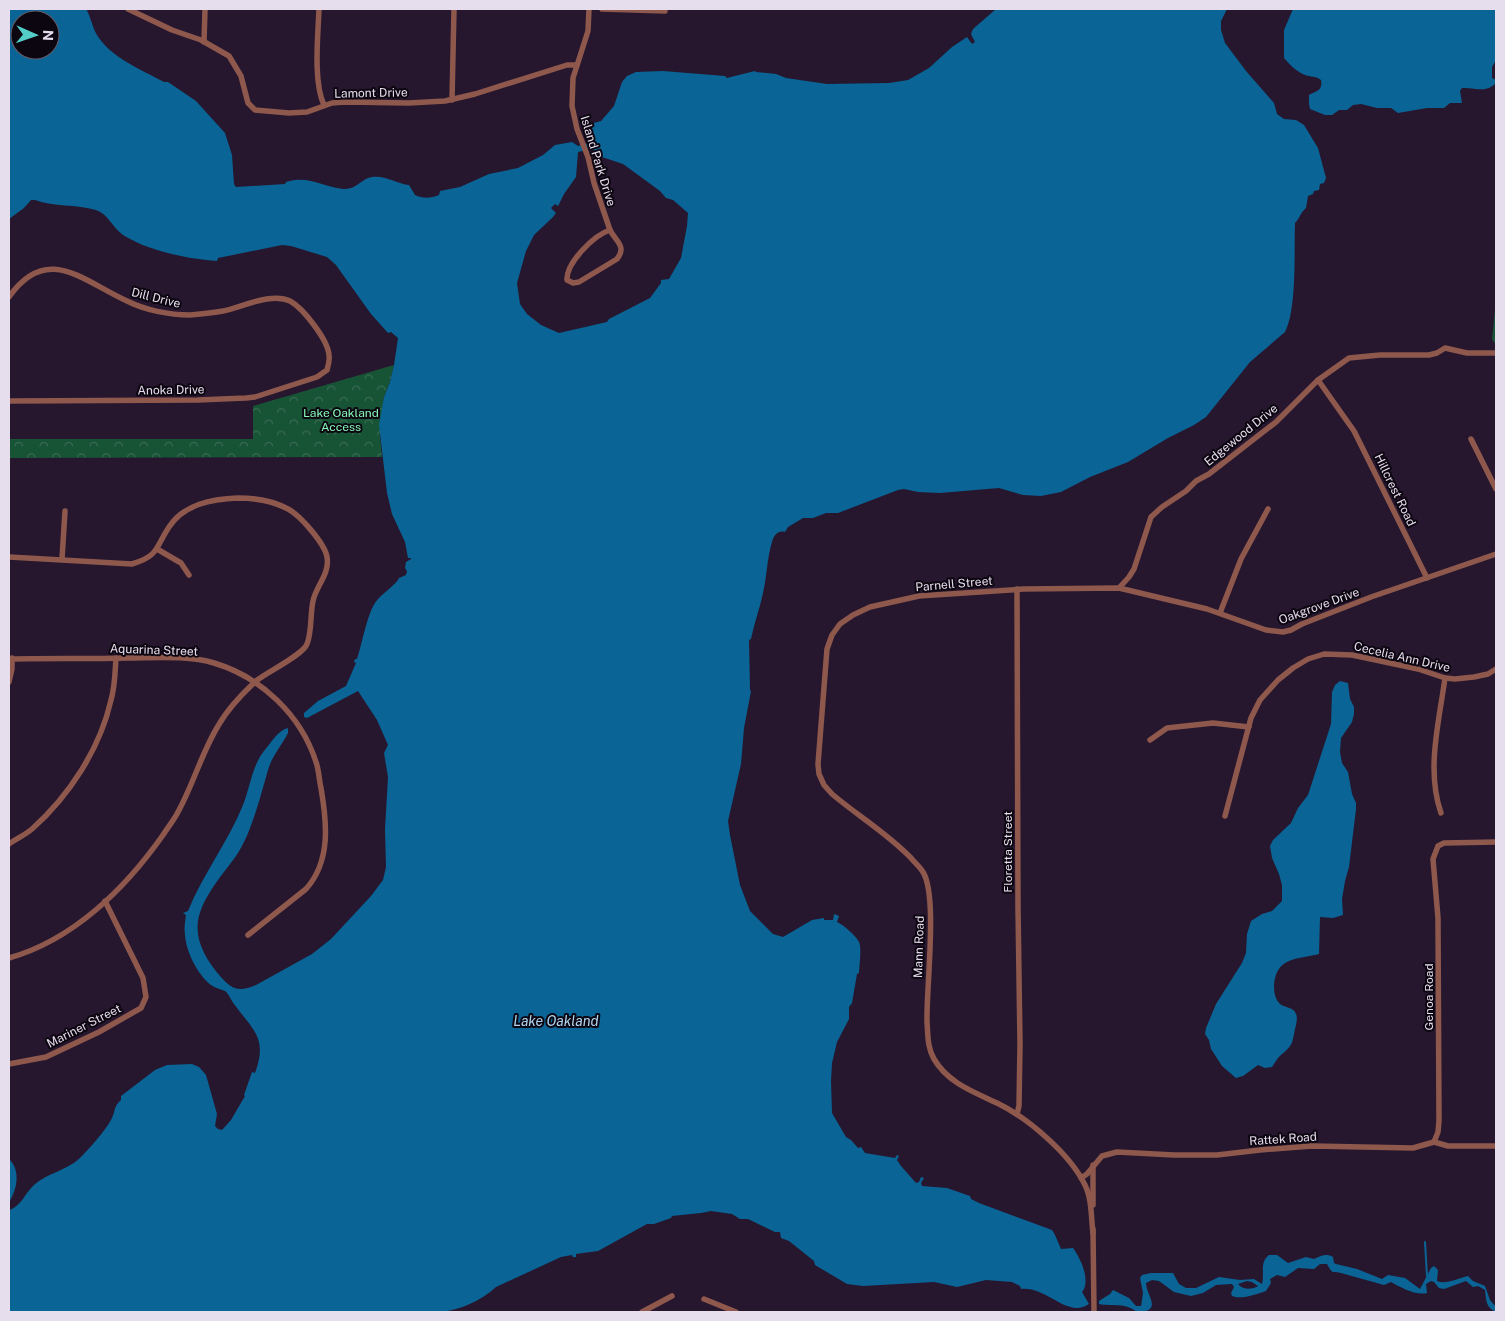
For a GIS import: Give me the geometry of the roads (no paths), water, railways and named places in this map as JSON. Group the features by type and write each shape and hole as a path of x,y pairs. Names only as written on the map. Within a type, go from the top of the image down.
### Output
{"street":[{"path":"131,10 141,9"},
{"path":"131,10 172,30 204,42 205,9"},
{"path":"318,9 318,81 324,105"},
{"path":"452,100 454,9"},
{"name":"Island Park Drive","path":"589,9 588,30 573,78 572,106 594,183 610,230 622,248 622,253 617,259 579,282 572,283 567,280 567,272 575,258 598,235 610,230"},
{"path":"602,9 665,11"},
{"name":"Lamont Drive","path":"204,42 233,61 241,76 248,103 255,110 288,113 307,112 324,105 344,102 431,103 452,100 567,65 577,65"},
{"name":"Dill Drive","path":"9,297 32,274 40,270 60,269 76,274 130,303 182,315 225,311 258,301 279,298 289,301 298,307 317,331 329,355 327,370"},
{"name":"Edgewood Drive","path":"1119,588 1134,569 1151,517 1276,422 1318,380 1349,358 1380,355 1429,355 1445,348 1467,353 1496,353"},
{"name":"Anoka Drive","path":"9,401 246,398 317,378 327,370"},
{"name":"Hillcrest Road","path":"1318,380 1354,431 1427,578"},
{"path":"1471,439 1496,489"},
{"path":"9,557 132,564 147,558 157,549 169,526 185,510 200,503 238,498 254,498 290,510 321,540 327,557 325,574 313,599 307,645 298,655 255,682 218,726 178,813 134,874 83,921 53,940 9,958"},
{"path":"1220,613 1241,560 1268,509"},
{"path":"62,560 65,511"},
{"path":"157,549 181,563 189,575"},
{"name":"Oakgrove Drive","path":"1088,588 1119,588 1164,598 1220,613 1266,630 1283,632 1371,598 1496,554"},
{"name":"Parnell Street","path":"832,635 840,624 870,607 919,596 1017,589 1088,588"},
{"name":"Floretta Street","path":"1017,589 1020,1044 1019,1106 1017,1114"},
{"name":"Mann Road","path":"832,635 827,649 819,774 824,785 832,794 904,851 923,870 927,879 930,909 928,1041 933,1057 952,1080 1017,1114 1062,1153 1081,1178 1089,1196 1093,1233"},
{"name":"Cecelia Ann Drive","path":"1226,816 1249,727 1260,700 1278,680 1308,659 1324,654 1346,654 1418,669 1445,678 1474,677 1488,674 1496,669"},
{"path":"9,682 12,670 10,658"},
{"name":"Aquarina Street","path":"10,658 162,658 212,662 262,686 290,714 307,739 317,764 324,805 326,844 320,868 310,885 248,935"},
{"path":"9,844 30,830 54,807 85,763 107,718 112,698 116,658"},
{"path":"1441,813 1438,804 1434,763 1445,678"},
{"path":"1150,740 1167,728 1213,723 1249,727"},
{"name":"Genoa Road","path":"1434,1142 1438,1132 1439,1121 1440,1013 1438,918 1434,852 1438,846 1444,843 1496,842"},
{"name":"Mariner Street","path":"9,1064 46,1057 99,1032 141,1008 146,997 143,978 105,902"},
{"name":"Rattek Road","path":"1081,1178 1087,1174 1102,1156 1117,1152 1217,1155 1312,1146 1413,1148 1434,1142 1448,1146 1496,1146"},
{"name":"Mann Road","path":"1093,1166 1094,1312"},
{"path":"642,1312 672,1296"},
{"path":"704,1299 736,1312"}],"water":[{"name":"Lake Oakland","path":"9,9 86,9 97,35 110,50 137,68 164,82 168,82 196,101 225,133 232,155 234,184 236,187 285,184 294,180 302,180 335,188 348,189 368,178 377,177 409,185 415,195 427,198 439,195 440,191 460,187 489,174 518,168 543,155 555,145 572,142 578,146 589,143 592,126 594,123 601,121 614,106 622,82 627,76 636,72 663,71 725,76 727,78 755,71 827,84 889,83 908,80 929,68 952,47 967,37 972,44 975,42 971,34 973,29 996,9 1227,9 1221,21 1221,30 1225,43 1274,103 1277,114 1284,119 1296,120 1304,125 1318,148 1326,178 1324,183 1320,184 1319,190 1314,191 1313,194 1308,196 1306,208 1295,223 1293,295 1289,322 1285,332 1250,362 1206,417 1128,462 1090,477 1061,492 1041,496 1023,495 999,488 940,493 904,489 838,513 826,513 813,518 803,518 788,527 785,532 777,534 770,548 762,599 751,639 749,640 751,691 744,728 741,764 728,821 740,885 750,911 773,934 783,937 812,920 824,918 824,920 833,920 834,914 839,916 837,922 850,931 859,942 859,973 857,974 852,1003 849,1007 849,1019 837,1042 832,1063 832,1113 846,1137 858,1148 861,1147 865,1153 895,1158 897,1155 899,1156 897,1160 916,1183 919,1182 921,1177 924,1178 921,1183 922,1186 947,1188 970,1196 971,1199 979,1203 1052,1230 1061,1249 1073,1248 1079,1258 1086,1282 1082,1292 1089,1304 1081,1308 1073,1308 1040,1292 1021,1289 1020,1286 1012,1282 986,1280 957,1287 934,1282 863,1286 847,1284 815,1265 814,1261 789,1241 781,1238 780,1232 775,1232 748,1219 740,1219 732,1214 711,1211 672,1216 654,1224 647,1224 598,1251 576,1254 576,1257 572,1255 561,1257 496,1287 484,1297 470,1304 448,1311 9,1312 9,1208 10,1210 18,1205 39,1181 69,1166 80,1158 97,1140 113,1117 121,1096 155,1070 167,1065 192,1064 199,1067 206,1075 217,1114 215,1126 222,1130 231,1120 245,1096 252,1072 255,1073 259,1061 259,1043 252,1028 228,994 206,981 197,969 190,956 186,942 186,915 183,913 188,911 237,819 260,757 281,731 288,728 288,733 270,765 246,837 236,856 208,895 200,912 198,936 200,944 215,970 232,987 245,989 256,985 312,954 331,939 371,896 383,880 386,867 385,829 388,777 384,753 388,745 377,720 358,691 307,718 304,717 304,713 318,701 346,686 356,663 354,662 357,659 372,608 378,599 399,578 406,575 406,562 411,559 408,558 405,542 392,514 387,493 379,425 384,397 394,365 398,338 391,332 388,333 371,314 336,265 327,257 282,245 218,258 217,261 181,256 156,250 133,241 119,232 104,215 96,210 50,204 35,200 31,200 9,219","holes":["594,150 596,155 623,164 688,213 681,258 669,279 661,280 661,283 650,298 609,319 607,322 559,333 541,325 527,314 520,304 517,283 526,251 534,235 556,213 551,208 555,204 558,206 576,177 578,152"]},
{"path":"1293,9 1496,9 1496,60 1492,67 1492,78 1496,80 1496,83 1484,89 1462,88 1460,91 1462,103 1450,103 1444,108 1427,108 1398,113 1391,108 1377,108 1361,104 1353,105 1347,110 1339,110 1332,115 1325,115 1310,109 1309,104 1309,95 1320,89 1321,80 1299,72 1284,58 1284,30"},
{"path":"1340,681 1348,683 1350,699 1354,707 1352,722 1341,738 1340,752 1342,763 1348,772 1352,794 1356,803 1349,867 1342,899 1343,915 1333,918 1320,917 1319,954 1283,964 1276,976 1274,988 1277,1000 1280,1004 1293,1010 1297,1016 1290,1046 1272,1067 1265,1068 1258,1065 1243,1076 1236,1078 1222,1066 1211,1049 1205,1034 1206,1028 1216,1004 1242,963 1246,953 1247,934 1251,921 1262,914 1272,911 1282,901 1282,885 1272,858 1270,846 1273,840 1291,823 1298,808 1308,795 1331,724 1332,692 1335,685"},
{"path":"9,1159 15,1169 16,1186 9,1202"},
{"path":"1269,1255 1277,1255 1288,1263 1306,1257 1314,1259 1328,1255 1333,1257 1336,1264 1357,1269 1382,1279 1388,1275 1405,1278 1420,1289 1431,1268 1434,1266 1438,1270 1437,1281 1448,1282 1468,1276 1473,1281 1485,1286 1490,1300 1496,1307 1496,1312 1488,1306 1485,1290 1478,1286 1473,1287 1466,1281 1444,1289 1439,1288 1431,1281 1426,1284 1427,1293 1423,1294 1408,1290 1391,1282 1384,1285 1333,1272 1327,1264 1320,1264 1314,1269 1298,1268 1285,1277 1277,1275 1270,1279 1271,1283 1266,1291 1244,1297 1232,1296 1231,1293 1234,1287 1232,1284 1216,1285 1203,1293 1191,1296 1174,1292 1159,1281 1152,1280 1146,1283 1152,1302 1150,1309 1137,1312 1128,1307 1099,1304 1099,1301 1113,1290 1129,1298 1136,1306 1141,1306 1143,1293 1140,1278 1142,1275 1151,1273 1173,1273 1179,1284 1186,1288 1196,1288 1219,1277 1240,1280 1254,1279 1262,1284 1263,1265","holes":["1247,1281 1258,1286 1248,1289 1238,1284"]}],"waterway":[{"path":"1425,1242 1427,1276"}],"park label":[{"name":"Lake Oakland Access","path":"341,420"}]}
